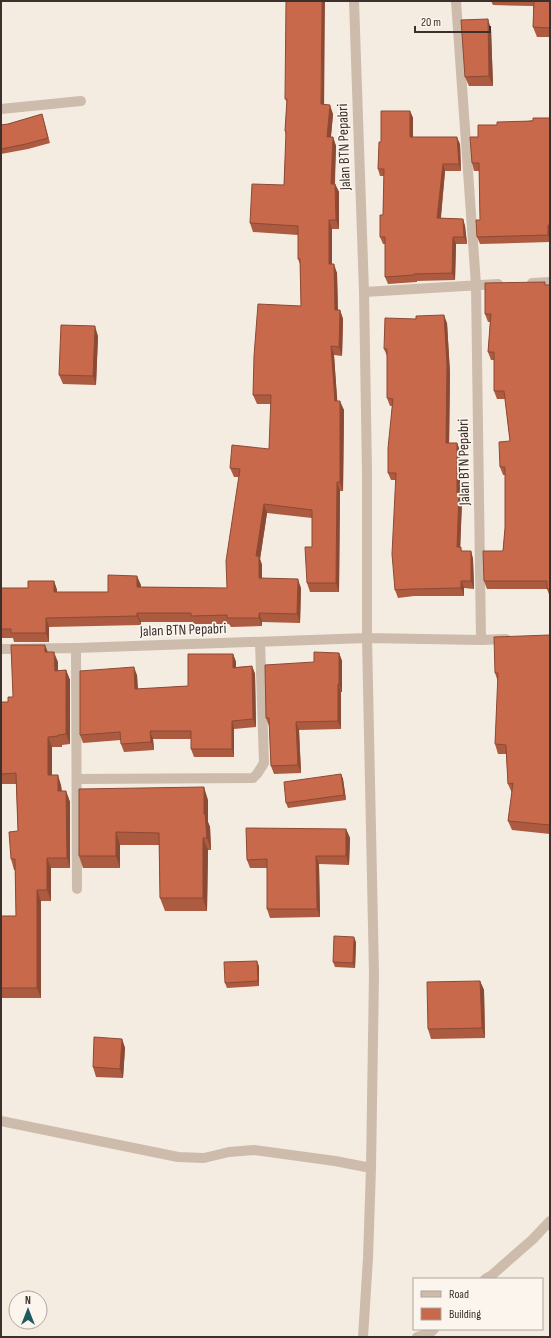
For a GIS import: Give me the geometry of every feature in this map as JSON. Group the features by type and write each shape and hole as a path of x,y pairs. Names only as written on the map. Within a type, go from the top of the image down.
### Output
{"street":[{"name":"Jalan BTN Pepabri","path":"354,1 364,292 367,472 367,638"},
{"name":"Jalan BTN Pepabri","path":"456,1 476,285 481,640"},
{"path":"1,109 81,101"},
{"path":"520,283 550,282"},
{"path":"364,292 506,284"},
{"name":"Jalan BTN Pepabri","path":"1,649 76,648 367,638 481,640 513,639"},
{"path":"363,1337 368,1258 371,1168 374,974 367,638"},
{"path":"77,779 253,778 264,763 260,642"},
{"path":"76,648 77,889"},
{"path":"1,1121 178,1157 204,1158 229,1152 254,1150 334,1161 371,1168"},
{"path":"488,1278 504,1265 550,1221"},
{"path":"416,1337 430,1333 433,1330"}],"building":[{"path":"286,1 322,1 321,104 330,105 327,137 333,137 331,184 335,184 336,220 329,220 329,264 334,264 335,310 340,310 339,347 331,346 335,401 340,401 340,482 337,482 336,583 307,583 305,547 312,547 312,510 264,504 256,556 259,556 259,578 298,579 297,614 259,613 259,618 227,618 227,615 191,616 191,613 137,613 137,616 46,618 46,633 11,633 11,629 1,629 1,588 28,588 28,581 54,581 54,592 108,592 108,575 137,576 137,587 227,588 226,561 240,469 230,468 232,445 269,449 271,395 253,395 258,304 301,306 300,259 298,259 298,226 250,223 252,184 284,185 287,99 285,99"},
{"path":"534,1 550,1 550,28 533,27"},
{"path":"488,19 489,76 465,77 461,20"},
{"path":"381,111 410,111 410,137 457,137 459,164 443,164 437,218 463,219 464,237 453,237 452,273 414,274 385,277 385,237 380,237 380,215 383,215 384,169 378,169 379,142 381,142"},
{"path":"42,114 48,138 1,149 1,125"},
{"path":"533,118 550,118 550,225 548,225 548,235 477,237 476,220 480,220 479,163 472,163 470,137 478,137 478,125 497,125 497,122 533,121"},
{"path":"545,282 545,285 550,285 550,589 547,589 547,581 484,581 483,551 503,551 505,528 505,467 500,467 499,442 510,441 504,391 494,391 494,352 488,352 491,314 485,314 485,283"},
{"path":"444,315 447,365 446,443 457,443 457,493 459,493 457,547 461,547 461,551 471,551 471,581 461,581 461,588 395,590 392,554 396,473 388,473 388,448 393,399 387,398 387,349 384,349 385,318 416,319 416,316"},
{"path":"61,325 95,326 93,376 59,375"},
{"path":"550,635 550,825 508,821 513,783 508,784 506,745 495,744 498,673 495,673 494,637"},
{"path":"11,645 45,645 45,652 54,652 55,671 66,670 66,734 48,737 48,775 58,775 58,791 66,791 67,858 47,858 47,890 37,890 37,988 1,988 1,916 16,916 15,859 11,859 9,832 18,831 16,773 1,774 1,702 8,702 8,697 13,697"},
{"path":"314,652 339,653 338,721 296,722 298,765 271,766 269,718 266,718 265,665 314,662"},
{"path":"188,654 233,654 233,668 252,666 253,719 232,721 232,749 191,749 191,731 150,731 151,742 121,744 120,732 80,735 80,671 134,667 135,689 188,686"},
{"path":"341,774 344,795 286,803 284,782"},
{"path":"204,787 204,814 207,838 203,838 203,898 160,898 159,833 116,832 116,856 79,856 79,789"},
{"path":"246,828 346,829 346,856 316,856 317,909 267,909 267,859 247,860"},
{"path":"334,936 354,937 353,963 333,962"},
{"path":"257,961 258,981 225,983 224,962"},
{"path":"480,981 482,1028 428,1029 427,982"},
{"path":"94,1037 122,1039 120,1069 93,1067"}]}
